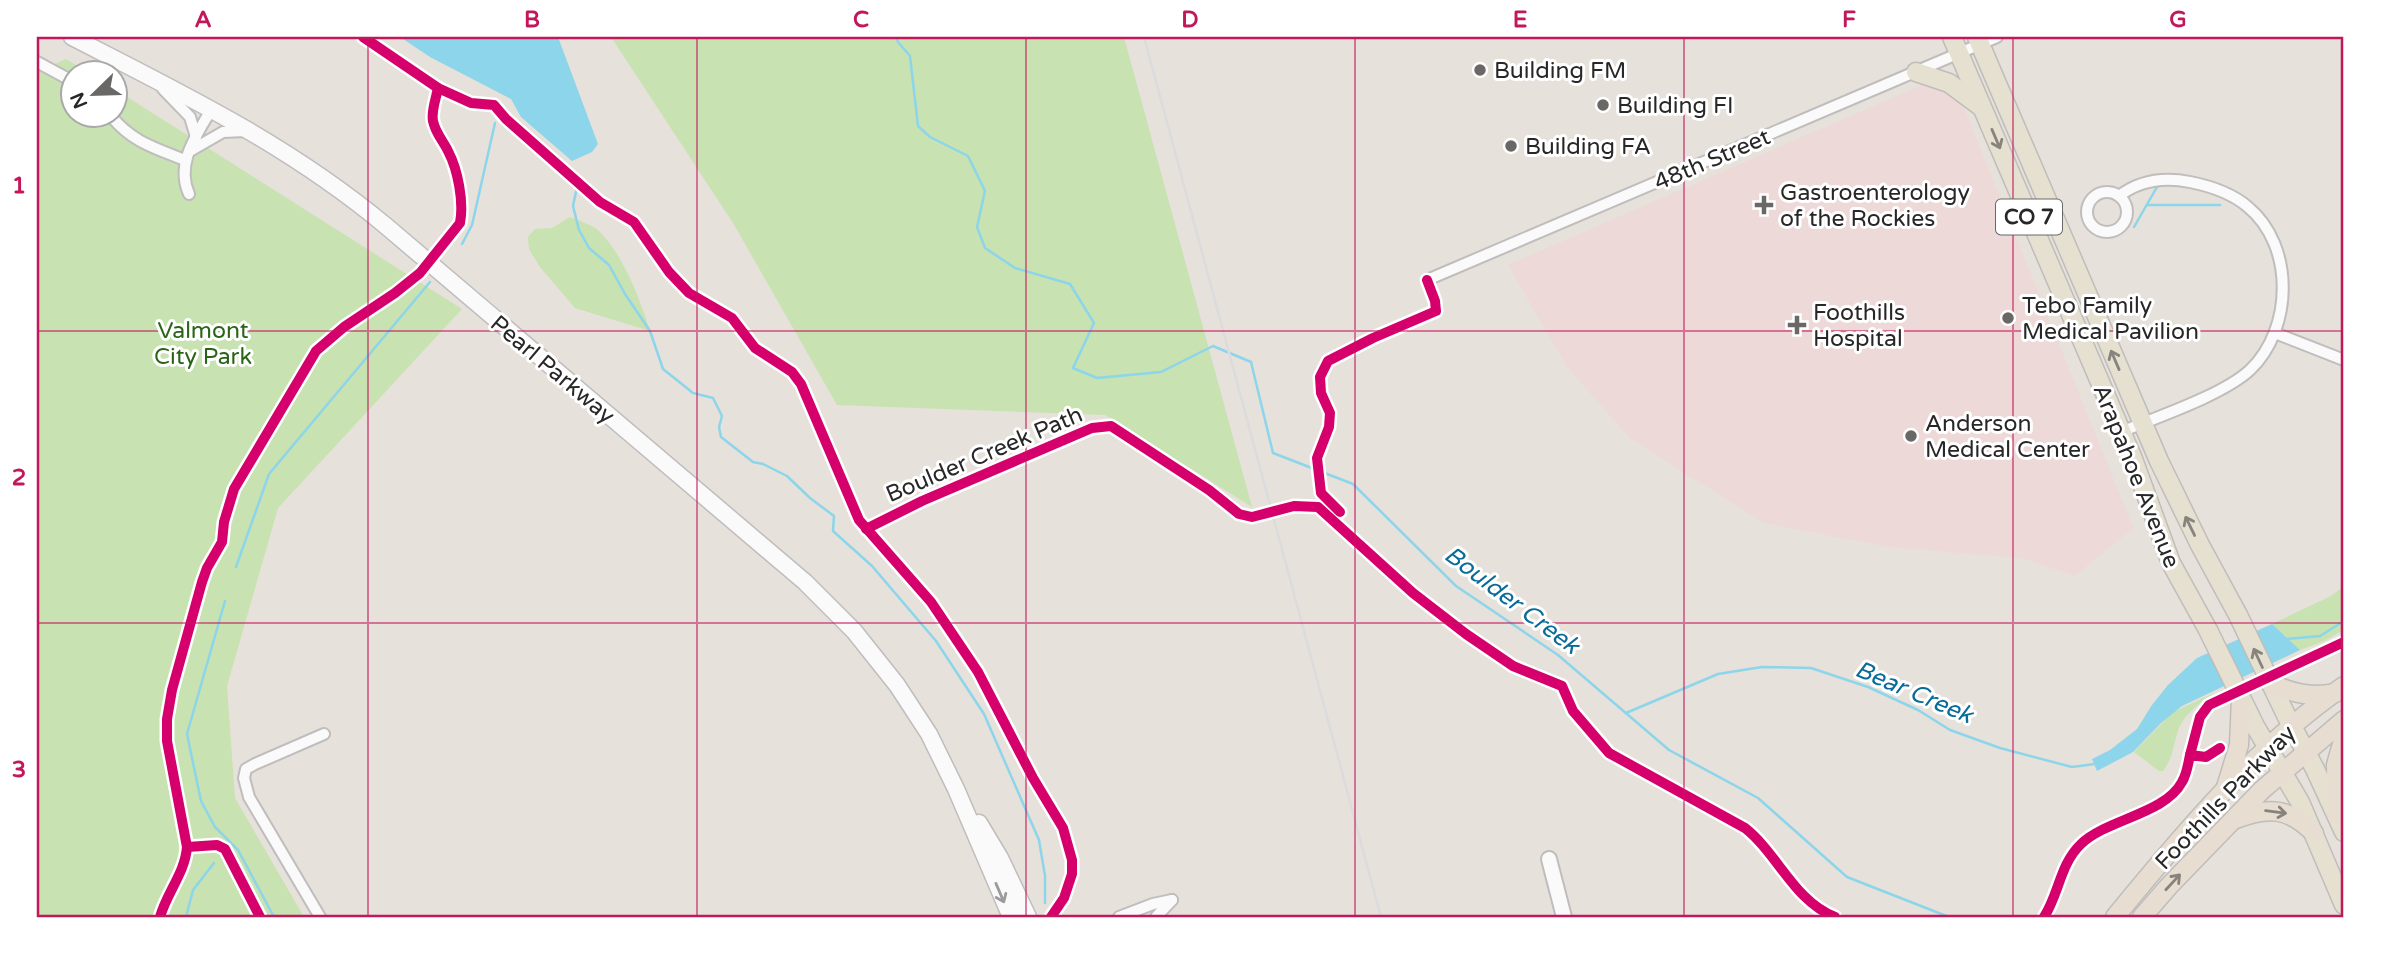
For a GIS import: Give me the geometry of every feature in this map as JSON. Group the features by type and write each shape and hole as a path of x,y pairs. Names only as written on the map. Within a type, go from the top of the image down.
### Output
{"highway":[{"path":"2270,683 2302,695 2320,696 2339,690"},
{"name":"Foothills Parkway","path":"2115,917 2180,839 2223,793 2292,727 2339,690"},
{"path":"2223,793 2239,745 2241,699"},
{"name":"Foothills Parkway","path":"2148,910 2283,770 2344,720"},
{"path":"2337,815 2335,774 2344,737"},
{"path":"2233,820 2263,811 2282,812 2299,819 2314,833"}],"main road":[{"name":"Pearl Parkway","path":"72,37 212,108 328,179 368,210 805,582 854,631 897,685 929,734 956,789 1011,917"},
{"name":"Arapahoe Avenue","path":"1979,41 2142,423 2344,832"},
{"name":"Arapahoe Avenue","path":"1956,45 2121,432 2171,563 2217,647 2241,699 2283,770 2314,833 2344,905"},
{"path":"1916,72 1949,83 1983,109"},
{"name":"Pearl Parkway","path":"956,789 1000,858 1028,917"}],"street":[{"name":"48th Street","path":"1426,280 1916,72 1956,45 1997,37"},
{"path":"37,62 60,74"},
{"path":"148,76 185,109 192,120 196,137"},
{"path":"189,194 183,178 186,156 212,108"},
{"path":"123,130 137,141 186,156"},
{"path":"186,156 204,141 223,132 238,130 255,133"},
{"path":"2119,196 2136,186 2175,179 2198,183 2241,202 2256,215 2275,245 2283,283 2275,332 2261,357 2236,381 2121,432"},
{"path":"2275,332 2344,360"},
{"path":"320,917 249,797 244,778 246,769 324,734"},
{"path":"1549,859 1564,917"},
{"path":"1119,917 1172,900 1156,917"}],"shaded area":[{"name":"Foothills Hospital","path":"1950,73 2133,528 2075,576 2021,558 1889,547 1764,523 1631,439 1567,367 1508,265"}],"green space":[{"path":"611,37 1124,37 1252,507 1105,415 837,405 733,223"},
{"name":"Valmont City Park","path":"60,62 60,130 130,130 130,99 462,309 278,508 227,686 235,798 304,917 37,917 37,72"},
{"path":"570,217 594,227 609,242 630,279 650,331 575,308 540,267 529,249 528,237 535,229 552,228"},
{"path":"2344,586 2344,630 2324,641 2300,650 2272,624 2331,596"},
{"path":"2214,693 2182,721 2163,771 2159,771 2134,752 2173,712"}],"water":[{"path":"400,37 558,37 598,144 592,152 572,161 521,117 511,99 430,57"},
{"path":"2272,624 2300,650 2182,706 2133,752 2097,771 2092,759 2110,750 2137,729 2168,685 2197,658"}],"waterway":[{"name":"Boulder Creek","path":"896,37 910,56 918,126 930,137 968,156 985,191 977,227 985,248 1015,268 1070,284 1094,323 1073,368 1097,378 1161,372 1213,346 1251,362 1273,453 1353,484 1456,586 1558,655 1669,750 1758,798 1847,877 1949,917"},
{"path":"462,244 472,225 495,123"},
{"path":"577,187 573,206 579,230 589,248 609,265 650,331 663,369 693,393 713,398 722,416 719,427 721,437 753,462 787,476 834,516 833,531 872,566 936,641 984,714 1039,840 1045,876 1045,903"},
{"path":"2134,227 2157,187"},
{"path":"2147,205 2220,205"},
{"path":"236,567 269,474 430,282"},
{"path":"225,601 187,734 201,801 215,827 238,850 274,917"},
{"name":"Bear Creek","path":"2285,639 2320,636 2344,621"},
{"name":"Bear Creek","path":"1626,713 1718,674 1762,667 1811,668 1868,687 1918,710 1950,730 2000,748 2072,767 2095,764"},
{"path":"186,917 193,890 214,863"}],"railway":[{"path":"1144,37 1381,917"}],"cycle path":[{"path":"363,37 438,88 471,103 494,105 506,119 600,202 634,222 669,272 689,293 732,318 755,348 792,372 801,384 859,520 931,602 978,672 1033,778 1063,828 1072,860 1072,874 1064,898 1051,917"},
{"path":"160,917 186,856 187,847 167,741 167,719 172,690 202,582 222,542 224,522 234,489 316,351 344,327 420,273 460,223 461,196 457,177 452,159 433,121 438,88"},
{"path":"1340,512 1321,493 1317,458 1329,427 1330,413 1321,393 1320,377 1328,361 1436,311 1427,280"},
{"name":"Boulder Creek Path","path":"866,529 922,501 1092,428 1111,426 1209,490 1239,514 1252,517 1294,506 1318,507 1413,593 1466,634 1513,666 1562,686 1573,711 1609,753 1745,828 1808,900 1835,917"},
{"path":"2190,755 2200,717 2209,705 2344,642"},
{"path":"2044,917 2068,861 2081,844 2105,828 2163,802 2182,782 2190,755 2206,757 2220,748"},
{"path":"187,847 217,845 225,849 260,917"}],"place":[{"name":"Building FM","path":"1480,70"},
{"name":"Building FI","path":"1603,105"},
{"name":"Building FA","path":"1511,146"},
{"name":"Gastroenterology of the Rockies","path":"1764,205"},
{"name":"Tebo Family Medical Pavilion","path":"2008,318"},
{"name":"Foothills Hospital","path":"1797,325"},
{"name":"Anderson Medical Center","path":"1911,436"}]}
